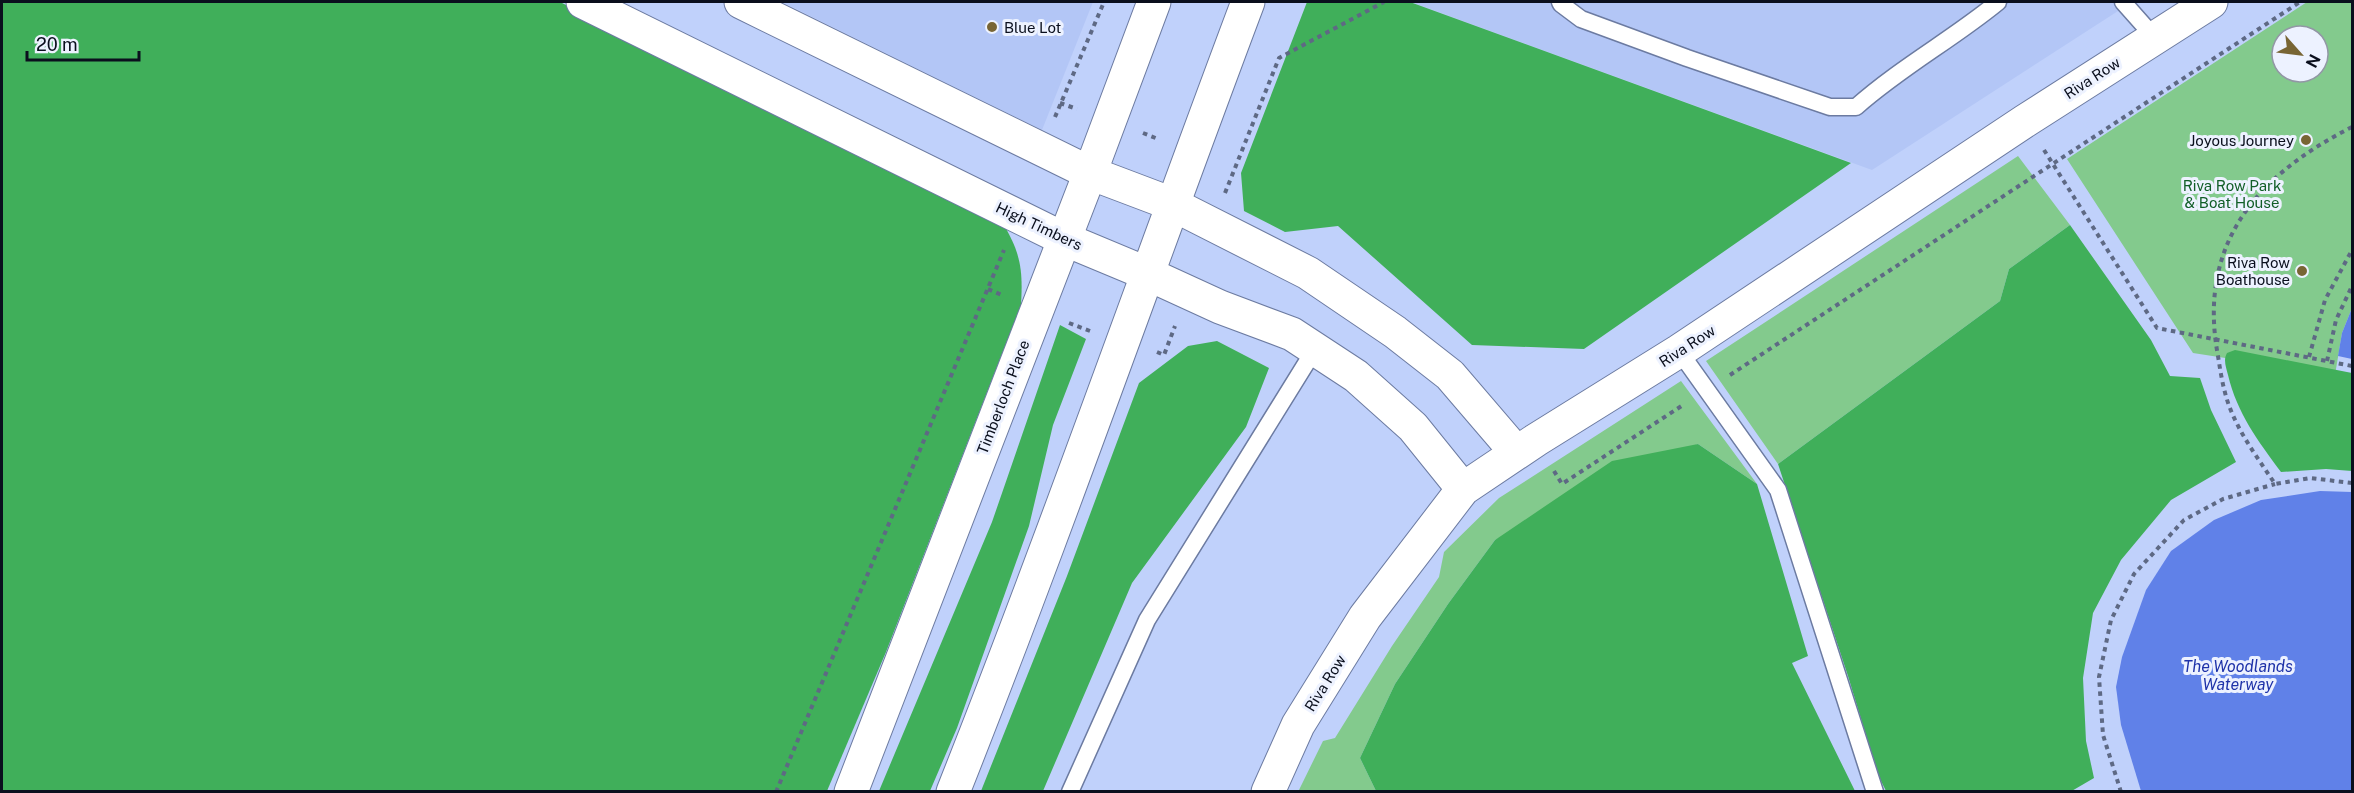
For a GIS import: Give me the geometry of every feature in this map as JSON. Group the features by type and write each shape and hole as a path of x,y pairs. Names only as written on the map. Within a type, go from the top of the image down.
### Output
{"street":[{"name":"High Timbers","path":"583,2 1064,239 1220,307 1292,334 1356,376 1413,427 1463,489"},
{"path":"741,2 1090,173 1172,204 1308,273 1395,332 1450,375 1526,446"},
{"name":"Timberloch Place","path":"851,792 902,665 1154,2"},
{"path":"953,792 1040,569 1098,405 1248,2"},
{"name":"Riva Row","path":"1268,792 1298,725 1365,618 1463,489 1526,446 1679,351 2025,121 2211,2"}],"lane":[{"path":"1560,2 1581,19 1830,107 1857,107 1880,86 1998,2"},
{"path":"2123,2 2155,38"},
{"path":"1070,792 1147,620 1315,349"},
{"path":"1679,351 1778,489 1875,792"}],"path":[{"path":"1526,446 1562,484 2300,2"},
{"path":"1060,103 1110,119 1235,169"},
{"path":"2025,121 2157,328 2352,366"},
{"path":"2275,484 2247,442 2226,396 2215,340 2214,302 2219,262 2230,235 2262,191 2308,153 2352,127"},
{"path":"2309,357 2325,300 2352,250"},
{"path":"2327,361 2336,320 2352,286"},
{"path":"776,792 988,289"},
{"path":"2121,792 2103,735 2099,677 2111,620 2134,574 2184,520 2223,499 2275,484 2310,478 2352,483"}],"shaded area":[{"path":"782,2 1093,2 1042,130"},
{"path":"1411,2 2132,2 1872,170"}],"green space":[{"path":"2,2 560,2 1002,222 1017,253 1022,282 1021,305 886,652 827,791 2,792"},
{"path":"1307,2 1410,2 1851,163 1584,349 1472,345 1338,226 1285,232 1244,211 1241,173"},
{"name":"Riva Row Park & Boat House","path":"2307,2 2352,2 2352,308 2342,333 2335,375 2193,353 2067,159 2270,26 2270,84 2330,84 2330,24 2273,24"},
{"path":"2018,156 2070,225 2009,269 2000,301 1778,464 1706,361"},
{"path":"2070,225 2151,340 2170,376 2200,378 2211,410 2236,462 2171,500 2121,560 2093,613 2083,678 2086,741 2094,778 2070,792 1886,791 1878,775 1778,464 2000,301 2009,269"},
{"path":"1060,325 1086,339 1053,425 1029,526 957,728 930,791 879,791 992,522"},
{"path":"1217,341 1269,368 1246,427 1132,583 1043,791 981,791 1067,576 1139,383 1188,346"},
{"path":"2235,350 2352,373 2352,471 2326,469 2281,472 2249,426 2232,389 2225,358 2227,353"},
{"path":"1681,381 1757,484 1698,444 1495,540 1448,604 1395,684 1360,758 1376,791 1298,792 1323,741 1335,738 1392,646 1439,577 1444,552 1499,498"},
{"path":"1698,444 1757,484 1808,656 1792,663 1855,791 1376,791 1360,758 1395,684 1448,604 1495,540 1612,461"}],"water":[{"path":"2352,308 2352,359 2338,356 2342,333"},
{"name":"The Woodlands Waterway","path":"2320,491 2352,492 2352,791 2141,791 2121,725 2116,687 2122,657 2146,590 2171,551 2214,520 2261,500"}],"place":[{"name":"Blue Lot","path":"992,27"},
{"name":"Joyous Journey","path":"2306,140"},
{"name":"Riva Row Boathouse","path":"2302,271"}]}
